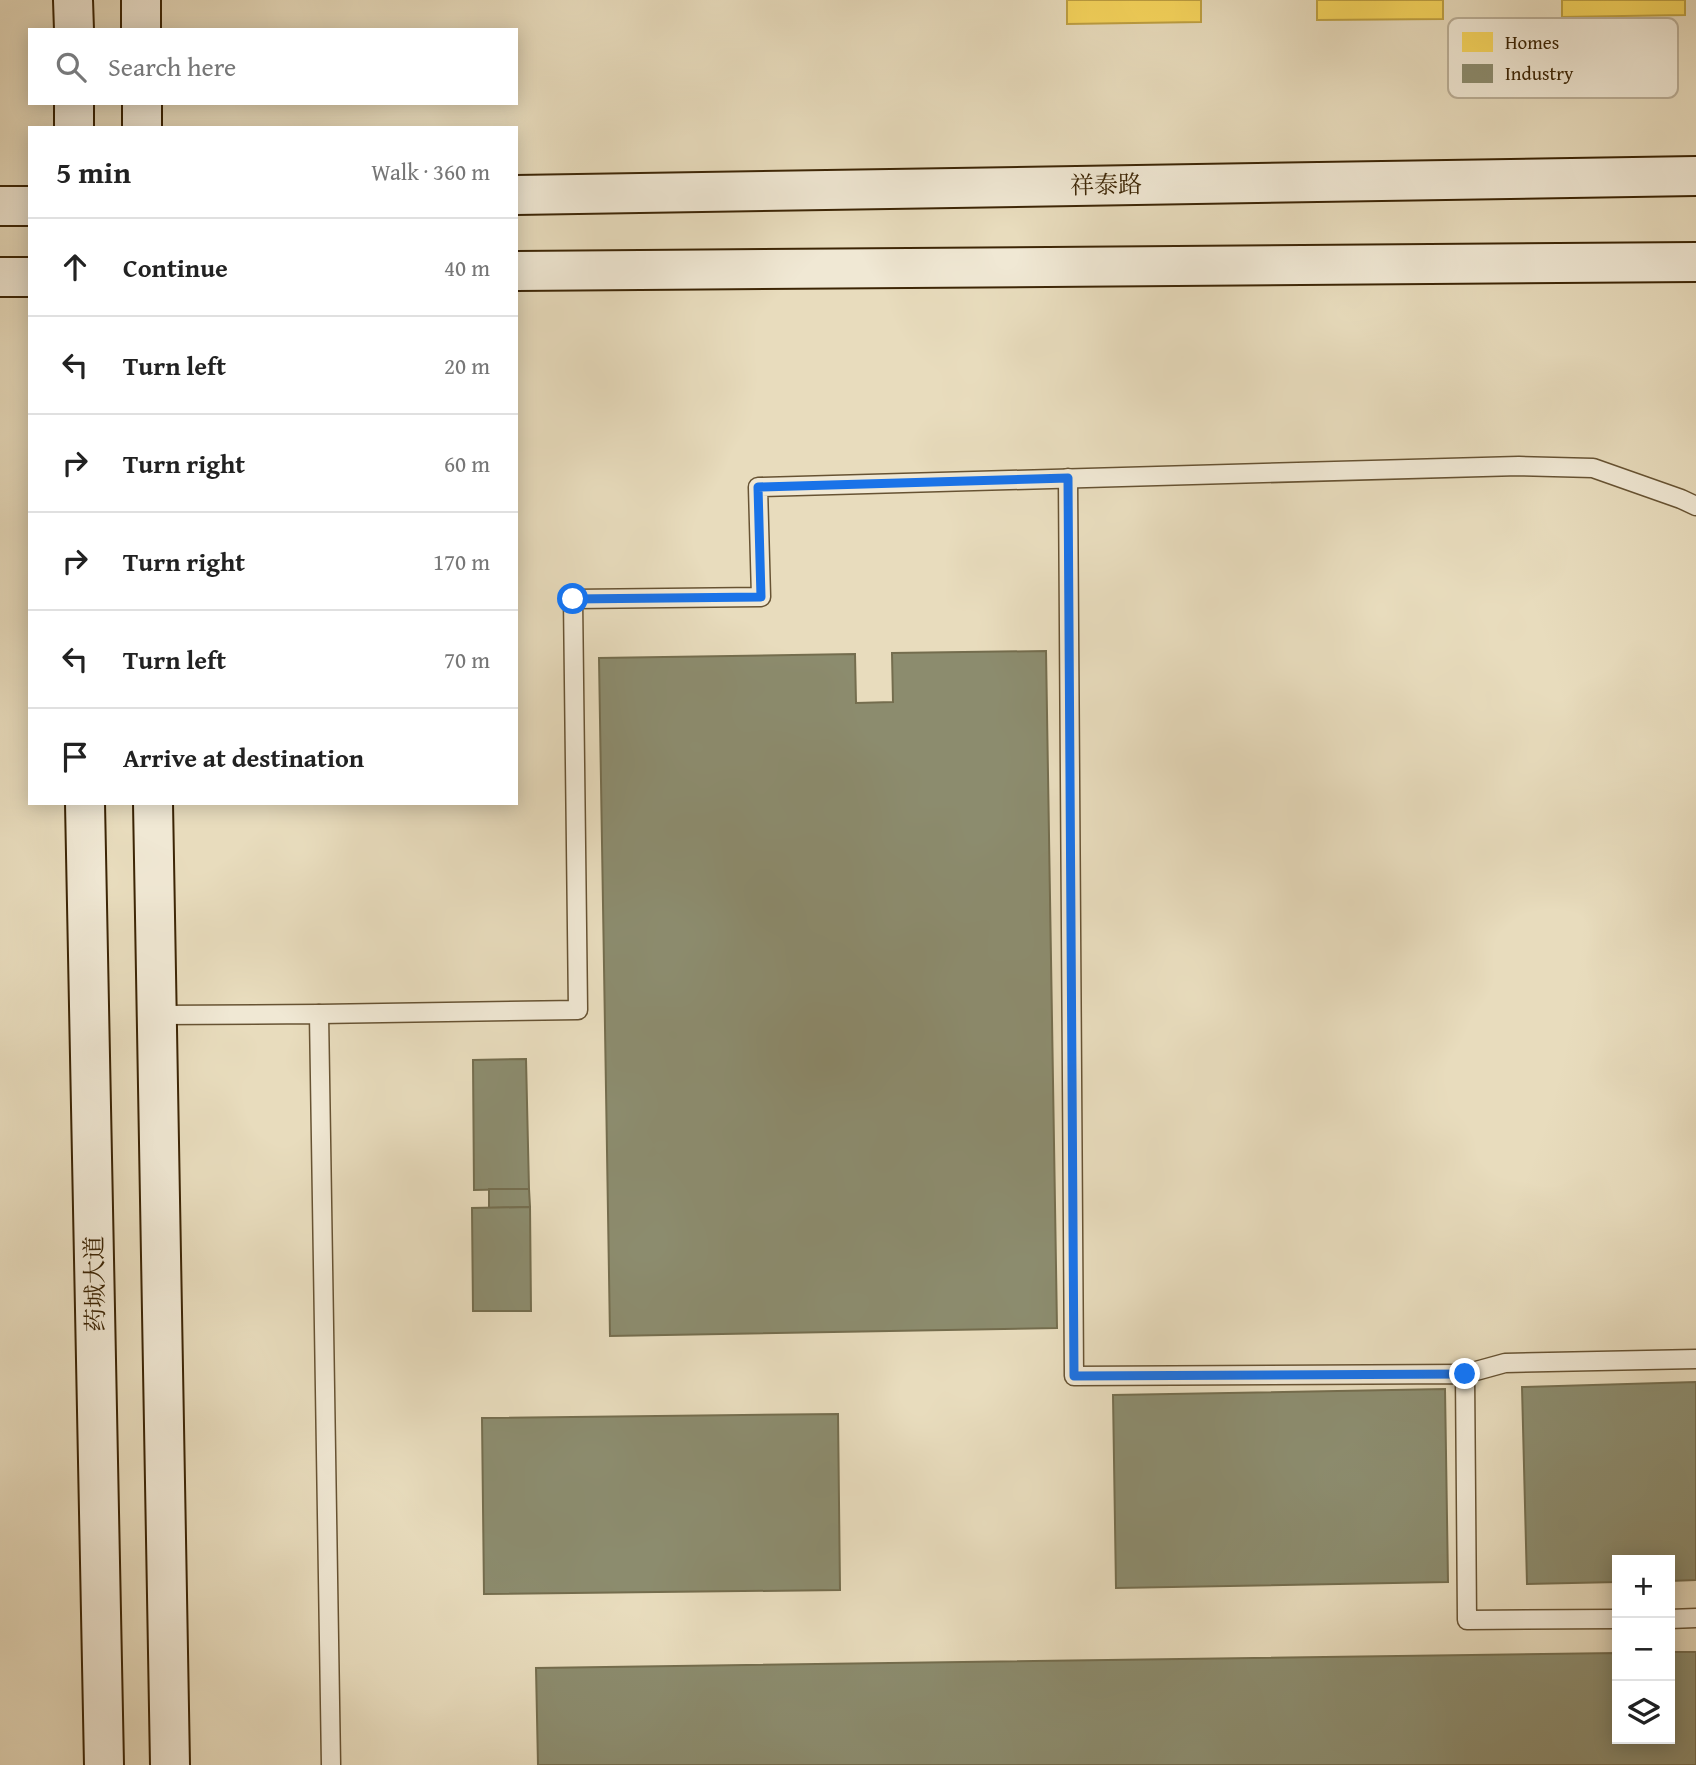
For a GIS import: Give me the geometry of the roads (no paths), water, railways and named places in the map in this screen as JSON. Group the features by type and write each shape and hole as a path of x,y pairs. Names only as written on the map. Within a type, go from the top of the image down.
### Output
{"main road":[{"path":"74,0 74,28"},
{"path":"141,0 141,28"},
{"path":"74,105 74,126"},
{"path":"142,105 142,126"},
{"name":"祥泰路","path":"518,195 1696,176"},
{"path":"0,206 28,206"},
{"path":"518,271 1696,262"},
{"path":"0,278 28,276"},
{"name":"药城大道","path":"85,805 104,1765"},
{"path":"153,805 170,1765"}],"lane":[{"path":"156,1015 578,1010 573,599 761,597 758,487 1519,467 1593,468 1696,506"},
{"path":"1068,478 1074,1376 1465,1374 1505,1363 1696,1359"},
{"path":"319,1014 331,1765"},
{"path":"1465,1374 1467,1620 1612,1619"},
{"path":"1675,1619 1696,1618"}]}
